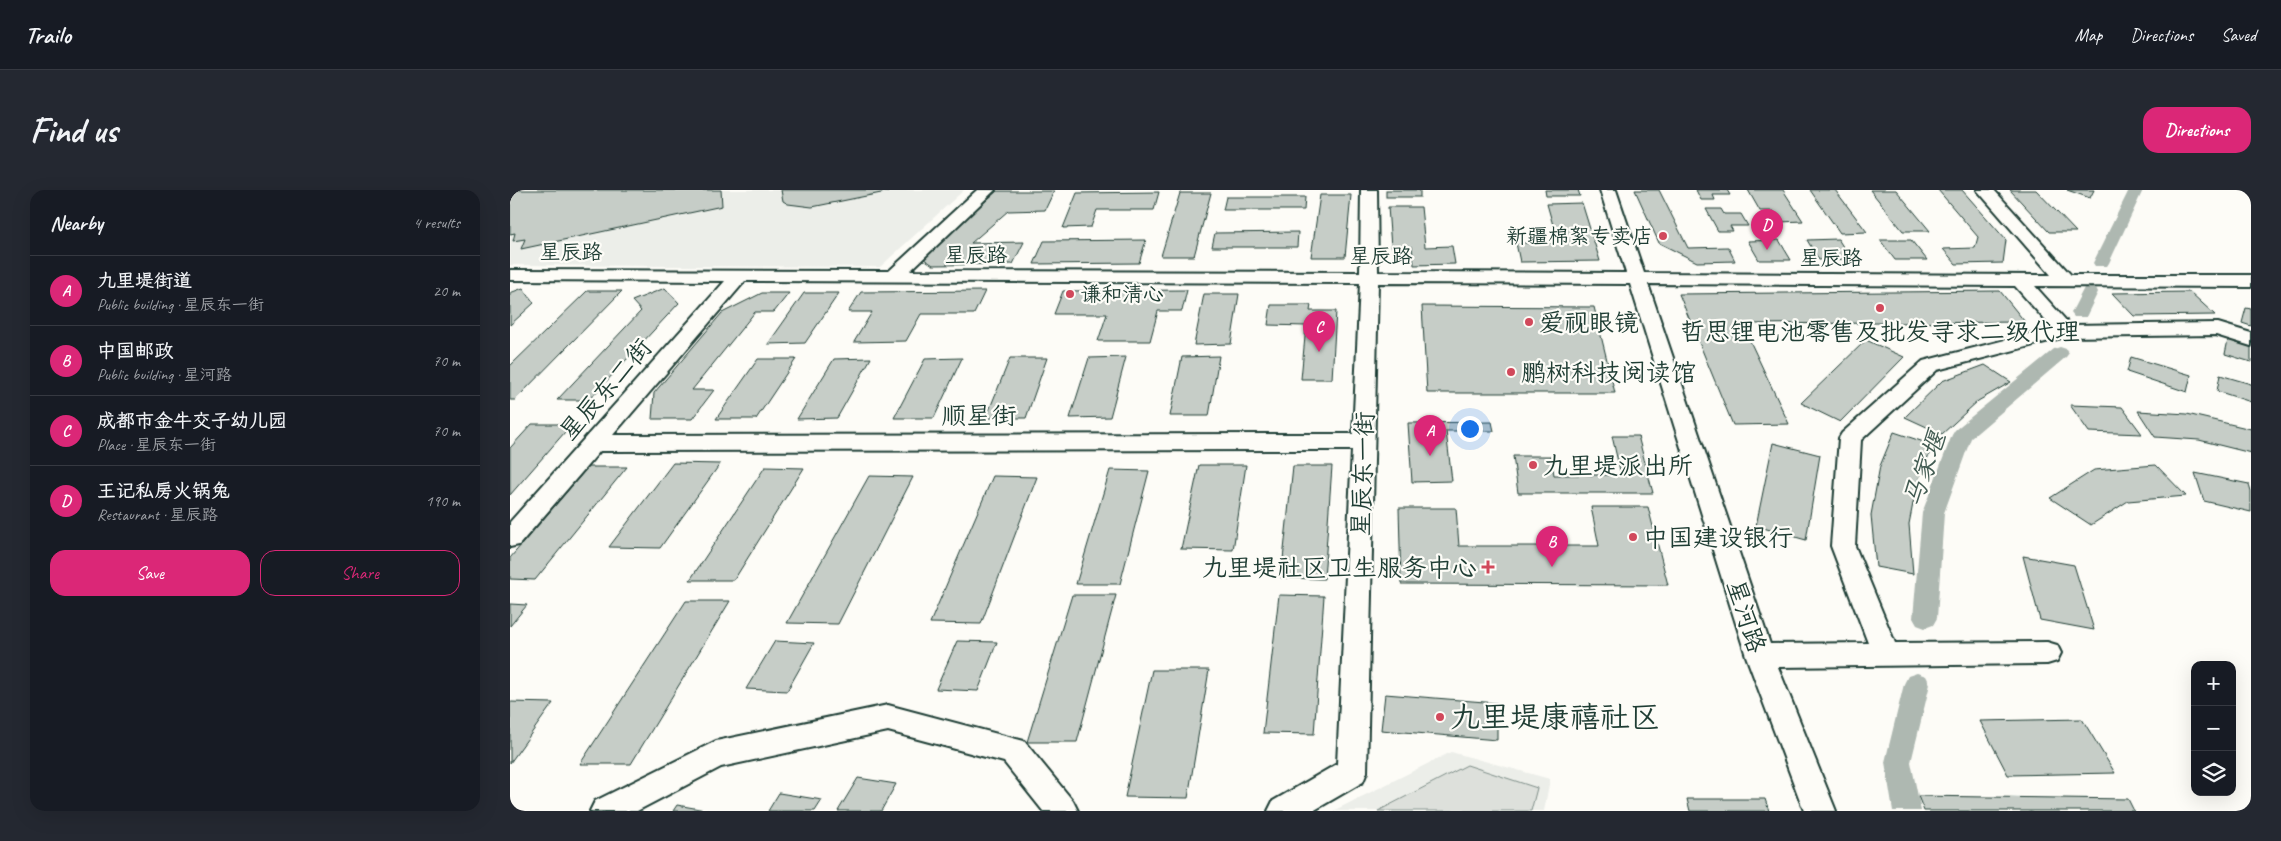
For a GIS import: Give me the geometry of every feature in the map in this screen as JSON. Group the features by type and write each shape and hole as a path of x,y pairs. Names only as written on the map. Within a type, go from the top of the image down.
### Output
{"street":[{"path":"893,277 987,190"},
{"name":"星辰东一街","path":"1284,811 1352,772 1368,278 1368,190"},
{"name":"星河路","path":"1608,190 1760,656 1820,811"},
{"path":"1985,190 2067,281"},
{"name":"星辰路","path":"510,274 2251,281"},
{"name":"星辰东二街","path":"510,538 740,276"},
{"path":"2021,281 2065,331"},
{"path":"1886,654 1843,546 1850,438 1930,365 2065,331 2218,329 2251,340"},
{"name":"顺星街","path":"595,443 1363,442"},
{"path":"1760,656 2047,653"},
{"path":"606,811 716,755 888,718 1013,751 1062,811"}],"shaded area":[{"path":"510,190 964,190 880,267 510,265"},
{"path":"1451,752 1550,779 1544,811 1333,811"},
{"path":"1467,765 1537,788 1531,811 1378,811"}],"building":[{"path":"510,190 721,190 722,206 521,249 525,239 513,241 515,233 510,234"},
{"path":"781,190 896,190 812,207 788,204 783,201"},
{"path":"1386,190 1420,190 1420,197 1386,197"},
{"path":"1545,190 1578,190 1580,196 1546,196"},
{"path":"1635,190 1659,190 1688,248 1728,247 1735,261 1697,262 1659,243"},
{"path":"1696,190 1727,190 1730,195 1713,195 1715,200 1701,200"},
{"path":"1748,190 1783,190 1803,221 1780,222 1773,211 1760,211"},
{"path":"1810,190 1835,190 1867,232 1840,233"},
{"path":"1870,190 1896,190 1930,231 1903,231"},
{"path":"1938,190 1962,190 2006,240 2003,263 1956,264 1943,249 1975,248 1978,237"},
{"path":"2010,190 2036,190 2076,232 2049,232"},
{"path":"2067,190 2094,190 2090,198"},
{"path":"997,191 1054,191 1045,210 1008,211 971,243 1024,242 1013,264 933,265 921,257"},
{"path":"1159,192 1154,210 1097,210 1091,227 1063,228 1077,193"},
{"path":"1180,193 1211,193 1194,256 1161,256"},
{"path":"1320,195 1351,195 1345,257 1311,257"},
{"path":"1226,197 1305,197 1304,210 1223,210"},
{"path":"1582,203 1600,261 1520,262 1516,243 1558,243 1547,204"},
{"path":"1388,207 1421,207 1425,247 1452,246 1455,264 1414,265 1412,247 1391,247"},
{"path":"1706,209 1721,209 1724,214 1741,214 1748,226 1730,226 1733,231 1718,231"},
{"path":"1298,232 1297,247 1212,247 1215,233"},
{"path":"1838,239 1851,259 1819,260 1807,240"},
{"path":"1146,240 1139,263 1034,264 1044,241"},
{"path":"1779,240 1791,260 1759,260 1748,241"},
{"path":"1880,240 1911,240 1927,260 1895,260"},
{"path":"523,288 534,303 510,325 510,293"},
{"path":"665,288 679,303 589,400 557,400 641,311 632,301"},
{"path":"1187,290 1182,311 1158,311 1150,341 1098,341 1107,314 1054,314 1063,291"},
{"path":"587,291 622,291 515,400 510,400 510,366"},
{"path":"985,291 974,314 921,314 906,341 854,342 872,312 848,312 861,292"},
{"path":"2000,291 2025,322 1742,324 1789,424 1733,425 1679,294"},
{"path":"2190,292 2215,315 2134,316 2112,293"},
{"path":"762,293 789,293 774,312 755,312 692,390 714,390 692,419 652,419 654,393 722,313"},
{"path":"804,293 839,293 805,343 768,344"},
{"path":"1204,294 1239,294 1231,344 1194,345"},
{"path":"1271,305 1311,305 1310,311 1336,311 1332,379 1301,379 1306,326 1268,325"},
{"path":"1422,306 1594,307 1615,393 1427,393"},
{"path":"2246,308 2251,309 2251,326 2242,323"},
{"path":"1866,340 1904,357 1840,422 1801,403"},
{"path":"2228,340 2251,347 2251,362 2225,354"},
{"path":"1219,356 1209,416 1170,416 1182,357"},
{"path":"1126,357 1110,417 1070,418 1089,358"},
{"path":"2131,357 2191,375 2187,392 2127,372"},
{"path":"871,358 837,418 797,419 834,359"},
{"path":"962,358 934,418 894,418 925,359"},
{"path":"1010,358 1047,358 1026,418 986,418"},
{"path":"758,359 796,359 756,419 716,419"},
{"path":"1985,365 2011,382 1978,401 1942,434 1905,417 1942,381"},
{"path":"2220,375 2251,384 2251,402 2217,391"},
{"path":"2070,405 2122,407 2142,434 2089,432"},
{"path":"2138,411 2187,414 2251,429 2251,453 2199,440 2155,437"},
{"path":"1492,422 1494,431 1446,431 1452,481 1412,482 1408,423"},
{"path":"532,424 572,424 510,495 510,448"},
{"path":"1894,432 1933,445 1917,483 1909,524 1913,574 1876,567 1871,515 1880,466"},
{"name":"九里堤派出所","path":"1612,436 1638,436 1653,493 1518,493 1513,456 1551,456 1554,475 1621,475"},
{"path":"1773,443 1820,455 1806,540 1756,526"},
{"path":"673,463 720,464 660,548 609,547"},
{"path":"1199,465 1246,465 1233,550 1181,549"},
{"path":"2156,465 2186,496 2128,501 2091,525 2050,498 2094,470"},
{"path":"1293,466 1332,466 1324,579 1281,578"},
{"path":"588,467 627,467 535,580 510,579 510,558"},
{"path":"765,467 804,468 734,580 690,580"},
{"path":"1110,470 1149,471 1120,584 1076,584"},
{"path":"2195,473 2249,484 2251,512 2204,501"},
{"path":"869,476 913,477 838,624 787,623"},
{"path":"993,476 1037,477 981,624 930,623"},
{"path":"1591,507 1648,507 1668,585 1401,584 1399,508 1456,508 1459,546 1599,546"},
{"path":"2023,556 2074,565 2094,630 2040,620"},
{"path":"1072,595 1116,595 1077,742 1027,742"},
{"path":"1279,595 1324,596 1314,734 1263,733"},
{"path":"686,601 730,601 631,764 580,764"},
{"path":"510,604 527,605 510,626"},
{"path":"775,641 814,643 787,691 746,689"},
{"path":"957,641 997,642 978,691 936,689"},
{"path":"1152,670 1209,670 1188,798 1125,797"},
{"name":"九里堤康禧社区","path":"1385,694 1497,703 1497,740 1381,730"},
{"path":"510,702 553,703 510,763"},
{"path":"2082,719 2115,773 2008,775 1980,721"},
{"path":"858,778 896,784 881,811 838,811"},
{"path":"779,793 822,800 815,811 768,811"},
{"path":"1918,796 2128,799 2134,811 1924,811"},
{"path":"1687,799 1765,799 1769,811 1690,811"},
{"path":"677,805 711,811 673,811"}],"waterway":[{"name":"马家堰","path":"2101,263 2136,190"},
{"name":"马家堰","path":"2080,313 2090,292"},
{"name":"马家堰","path":"1925,618 1933,513 1962,435 2060,353"},
{"name":"马家堰","path":"1907,811 1898,762 1917,684"}],"place":[{"name":"新疆棉絮专卖店","path":"1663,236"},
{"name":"王记私房火锅兔","path":"1767,250"},
{"name":"谦和清心","path":"1070,294"},
{"name":"哲思锂电池零售及批发寻求二级代理","path":"1880,308"},
{"name":"爱视眼镜","path":"1529,322"},
{"name":"成都市金牛交子幼儿园","path":"1319,352"},
{"name":"鹏树科技阅读馆","path":"1511,372"},
{"name":"九里堤街道","path":"1430,456"},
{"name":"九里堤派出所","path":"1533,465"},
{"name":"中国建设银行","path":"1633,537"},
{"name":"九里堤社区卫生服务中心","path":"1488,567"},
{"name":"中国邮政","path":"1552,567"},
{"name":"九里堤康禧社区","path":"1440,717"}]}
